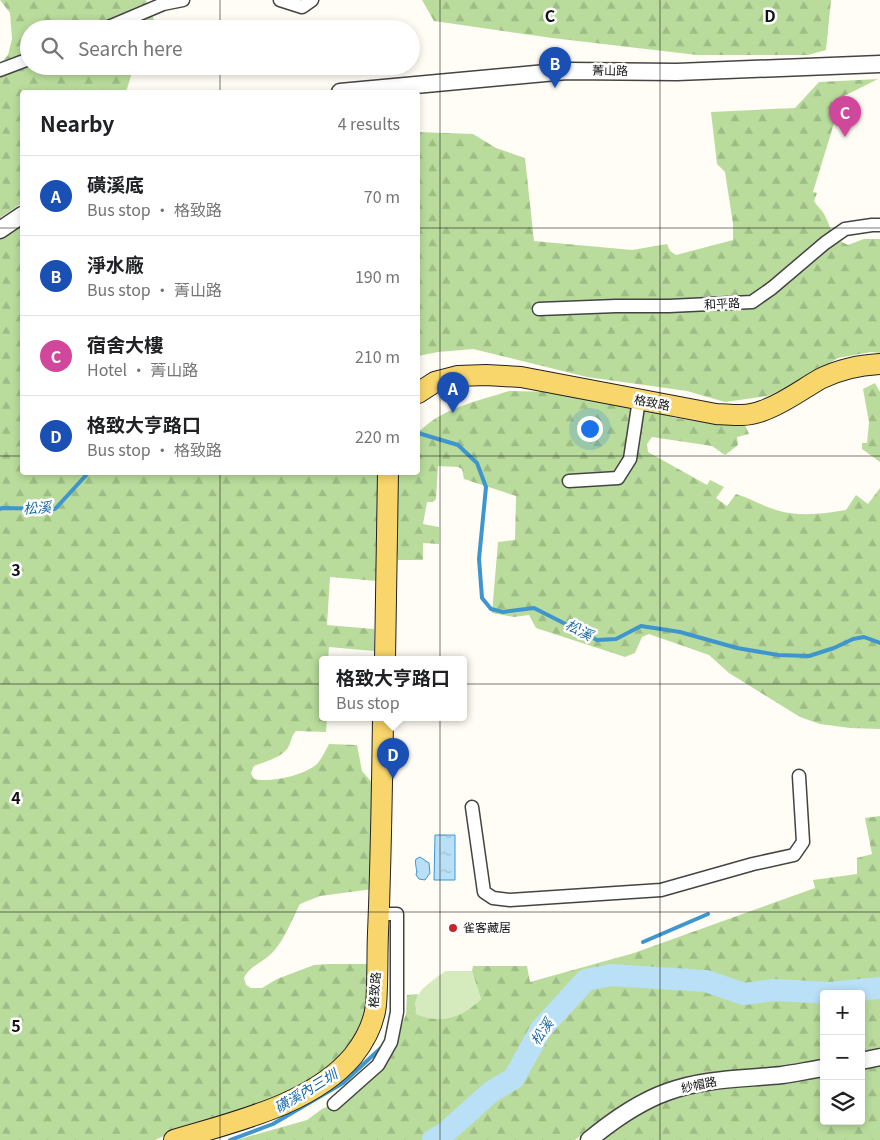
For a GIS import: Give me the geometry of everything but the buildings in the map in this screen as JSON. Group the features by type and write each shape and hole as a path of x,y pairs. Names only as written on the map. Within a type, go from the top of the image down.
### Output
{"main road":[{"name":"格致路","path":"420,392 435,382 458,376 486,375 522,378 716,414 743,416 761,412 782,402 822,378 847,369 880,364"},
{"path":"385,656 388,475"},
{"name":"格致路","path":"174,1140 262,1112 318,1086 353,1056 363,1040 376,1006 386,958 379,914 383,721"}],"street":[{"path":"125,20 163,4 183,0"},
{"path":"280,0 302,7 312,0"},
{"path":"0,70 20,62"},
{"name":"菁山路","path":"362,90 567,71 677,72 880,64"},
{"path":"0,230 20,216"},
{"name":"和平路","path":"539,309 752,302 845,229 880,225"},
{"path":"569,481 618,478 630,459 639,400"},
{"path":"472,807 484,892 493,898 510,900 661,890 753,864 794,855 802,842 799,776"},
{"path":"334,1104 378,1066 391,1042 397,1012 386,958"},
{"path":"865,1061 880,1057"},
{"name":"紗帽路","path":"589,1140 600,1130 644,1101 669,1091 716,1080 820,1069"}],"green space":[{"path":"0,0 146,0 154,20 20,20 20,75 131,75 126,90 20,90 20,204 0,218 0,64 8,55 12,39 10,13"},
{"path":"422,0 831,0 826,50 808,55 697,55 552,38 434,21"},
{"path":"878,79 842,97 813,192 817,193 814,201 824,214 837,239 848,245 864,239 880,239 880,353 871,352 838,358 796,383 768,396 725,402 687,391 587,377 473,349 420,356 420,132 473,134 496,148 525,158 534,241 632,250 667,244 670,251 676,255 733,240 733,224 725,172 717,164 711,112 795,108 819,82"},
{"path":"20,221 20,475 378,475 378,581 330,577 327,625 374,629 374,651 329,647 328,656 319,656 319,721 327,721 326,732 296,731 284,752 254,766 251,773 254,779 261,780 296,775 317,764 329,744 357,745 362,771 375,786 373,889 320,896 300,904 277,947 249,970 244,978 246,985 251,988 262,988 277,979 314,965 373,964 373,1004 357,1042 319,1077 272,1101 184,1127 155,1140 0,1140 0,235"},
{"path":"875,383 880,392 880,462 862,449 862,443 867,443 869,422 863,389"},
{"path":"509,391 554,392 625,402 675,418 745,425 749,434 737,437 738,445 725,455 712,446 652,437 647,444 648,452 707,485 710,480 724,487 716,498 727,506 736,494 785,512 802,514 829,513 846,510 856,495 868,504 880,488 880,729 820,724 800,717 729,673 709,655 649,634 642,637 635,653 625,657 536,628 529,615 514,617 492,613 498,542 515,540 516,496 464,479 462,469 458,467 438,466 436,499 433,502 427,502 423,524 439,527 439,544 423,543 423,560 398,560 396,534 398,475 420,475 420,431 427,424 449,411"},
{"path":"880,816 880,1047 865,1051 865,990 820,990 820,1062 642,1097 609,1114 575,1140 236,1140 307,1120 322,1109 349,1097 388,1062 406,1014 407,995 418,994 415,1004 416,1014 434,1019 459,1015 481,999 472,971 473,966 527,966 530,982 634,953 815,888 813,880 857,874 857,858 872,854 865,818"},
{"path":"445,971 472,971 481,999 459,1015 442,1019 433,1019 415,1014 416,999 419,994 428,984"},
{"path":"880,1063 880,1140 603,1140 650,1107 701,1089 752,1086 820,1074 820,1125 865,1125 865,1065"}],"water":[{"path":"435,835 455,835 455,880 434,880"},
{"path":"420,857 429,863 430,873 425,880 419,879 416,875 416,859"}],"waterway":[{"name":"松溪","path":"420,434 458,445 477,463 486,487 479,559 482,598 491,609 503,612 534,608 597,640 616,639 641,626 680,632 737,648 778,655 809,656 834,648 853,639 864,637 880,643"},
{"name":"松溪","path":"0,509 55,509 86,475"},
{"path":"643,942 708,914"},
{"name":"松溪","path":"433,1140 444,1134 491,1092 514,1078 541,1029 586,980 611,975 706,981 744,994 775,990 830,993 880,988"},
{"name":"磺溪內三圳","path":"230,1140 273,1124 343,1083 382,1047"}],"place":[{"name":"淨水廠","path":"555,88"},
{"name":"宿舍大樓","path":"845,137"},
{"name":"磺溪底","path":"453,413"},
{"name":"格致大亨路口","path":"393,779"},
{"name":"雀客藏居","path":"453,928"}]}
